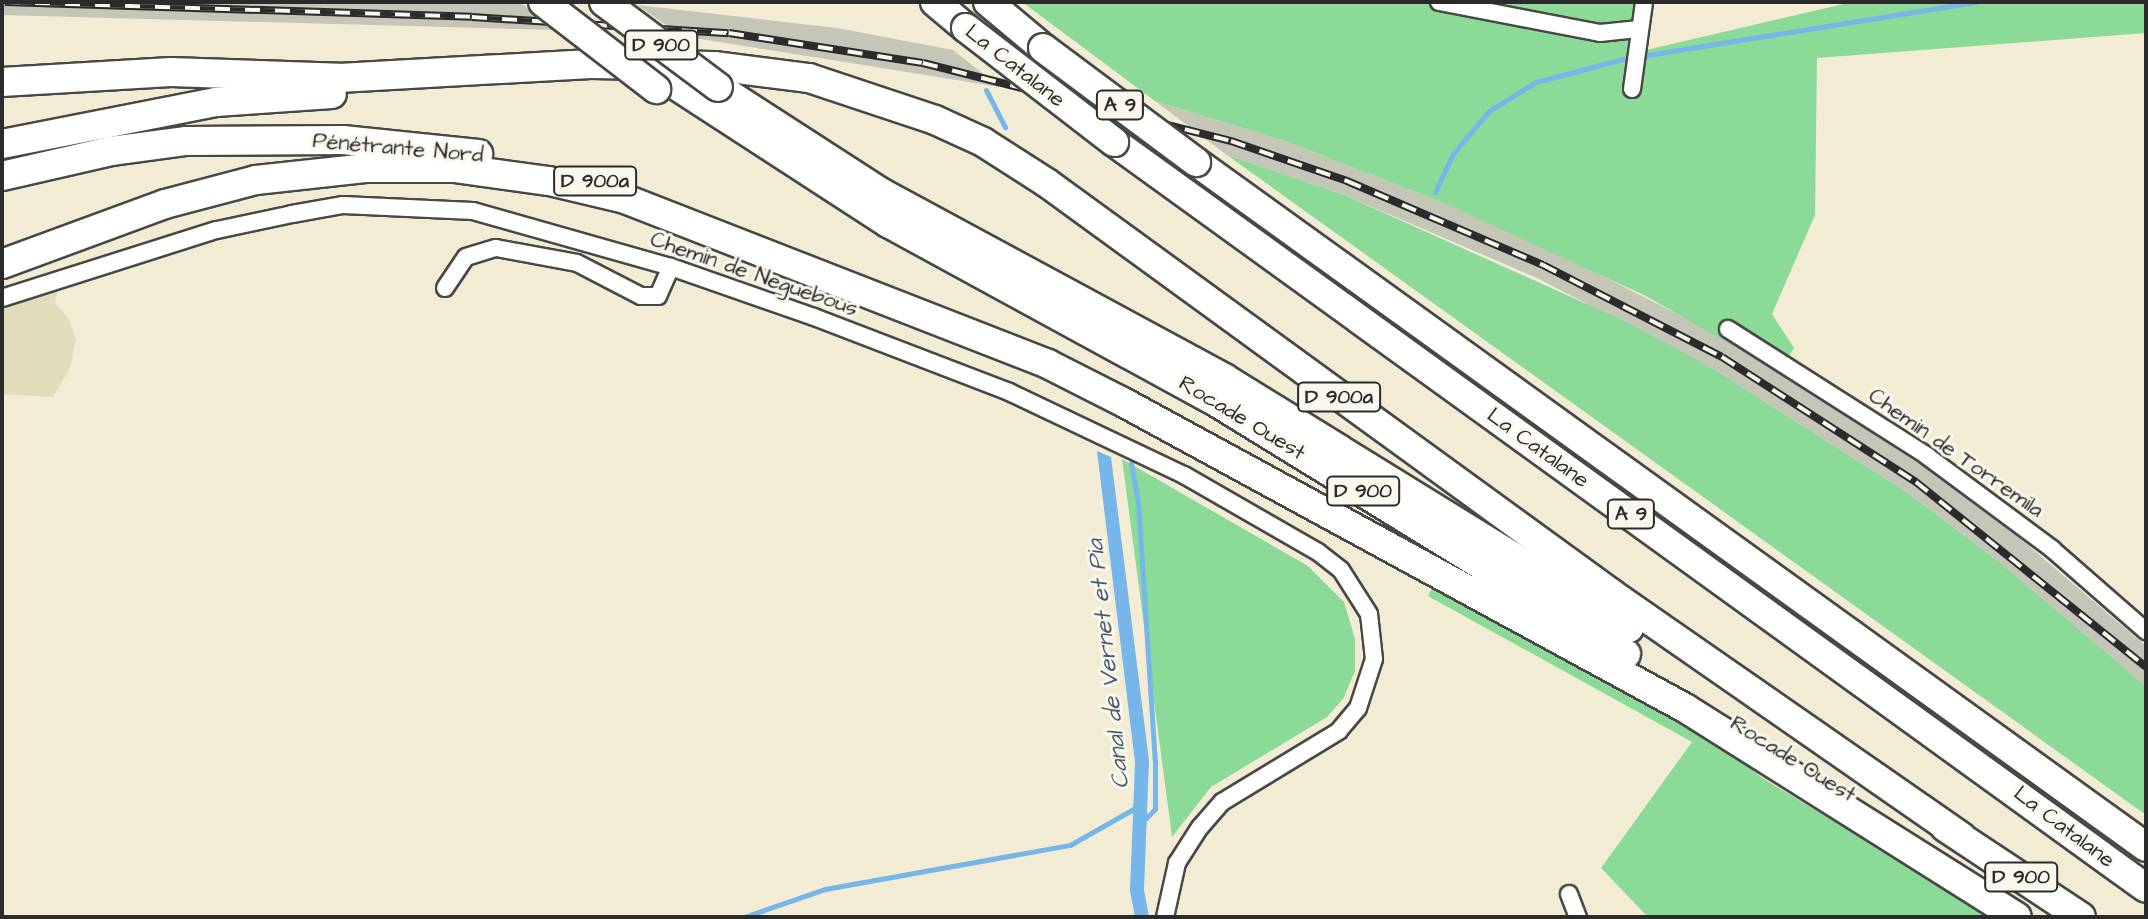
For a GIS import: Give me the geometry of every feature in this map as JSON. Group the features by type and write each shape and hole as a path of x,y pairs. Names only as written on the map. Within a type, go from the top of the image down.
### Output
{"highway":[{"name":"D 900","path":"543,2 668,80"},
{"name":"Rocade Ouest","path":"567,2 668,80 888,223 1088,328 1426,529 2038,917"},
{"name":"Rocade Ouest","path":"604,2 718,87 882,193 1237,386 1961,837"},
{"name":"La Catalane","path":"935,2 1114,142 2146,888"},
{"name":"La Catalane","path":"988,2 1043,48 1196,162 2146,847"},
{"path":"2,82 171,72 339,78 591,64 668,80"},
{"name":"D 900a","path":"668,80 809,78 864,93 983,142 1612,594 1961,837"},
{"name":"Pénétrante Nord","path":"2,144 216,102 668,80"},
{"name":"Pénétrante Nord","path":"2,176 111,151 186,141 343,140 461,150 629,191 837,271 1048,364"},
{"path":"5,264 165,204 256,180 367,168 454,168 549,181 625,199 1048,364"},
{"name":"D 900a","path":"1048,364 1685,708 2017,917"},
{"name":"D 900","path":"1961,837 2081,917"}],"street":[{"path":"1439,2 1600,33 1637,29"},
{"path":"1632,89 1637,29 1644,2"},
{"name":"Chemin de Neguebous","path":"2,298 217,230 343,205 473,211 671,267 814,317 1108,435 1318,552 1341,570 1369,614 1372,676 1358,708 1339,731 1222,802 1200,827 1177,863 1165,917"},
{"path":"445,288 466,257 496,248 577,263 641,296 658,296 671,267"},
{"name":"Chemin de Torremila","path":"1728,329 1927,456 2052,549 2146,631"},
{"path":"1569,894 1578,917"}],"shaded area":[{"path":"2,2 520,2 556,30 2,15"},
{"path":"637,5 837,28 953,50 1000,87 682,36"},
{"path":"1155,101 1288,142 1446,204 1548,248 1732,342 1923,466 2017,536 2146,646 2146,686 1997,560 1908,493 1715,370 1537,278 1342,194 1227,155"},
{"path":"58,290 55,303 68,317 76,339 70,368 53,397 2,394 2,307"}],"green space":[{"path":"1022,2 1635,2 1629,54 1852,2 2146,2 2146,33 1817,58 1815,215 1772,314 1794,348 1779,372 1644,295 1446,204 1288,142 1155,101"},
{"path":"1227,155 1342,194 1629,323 1715,370 1908,493 1997,560 2146,686 2146,815"},
{"path":"1122,459 1308,566 1344,602 1355,639 1355,671 1343,699 1327,717 1211,787 1172,837"},
{"path":"1435,582 1699,730 1764,779 1993,917 1648,917 1601,868 1692,742 1428,596"}],"water":[{"name":"Canal de Vernet et Pia","path":"1097,451 1111,457 1149,761 1144,890 1149,917 1135,917 1130,891 1135,762"}],"waterway":[{"path":"1435,192 1453,154 1489,111 1536,82 1623,59 1975,2"},
{"path":"986,90 1005,127"},
{"path":"1131,463 1138,501 1155,761 1155,809 1141,823"},
{"path":"744,917 825,889 1070,845 1137,807"}],"railway":[{"path":"5,2 472,17 729,33 923,63 1231,141 1347,181 1543,265 1722,357 1916,482 2146,667"}]}
